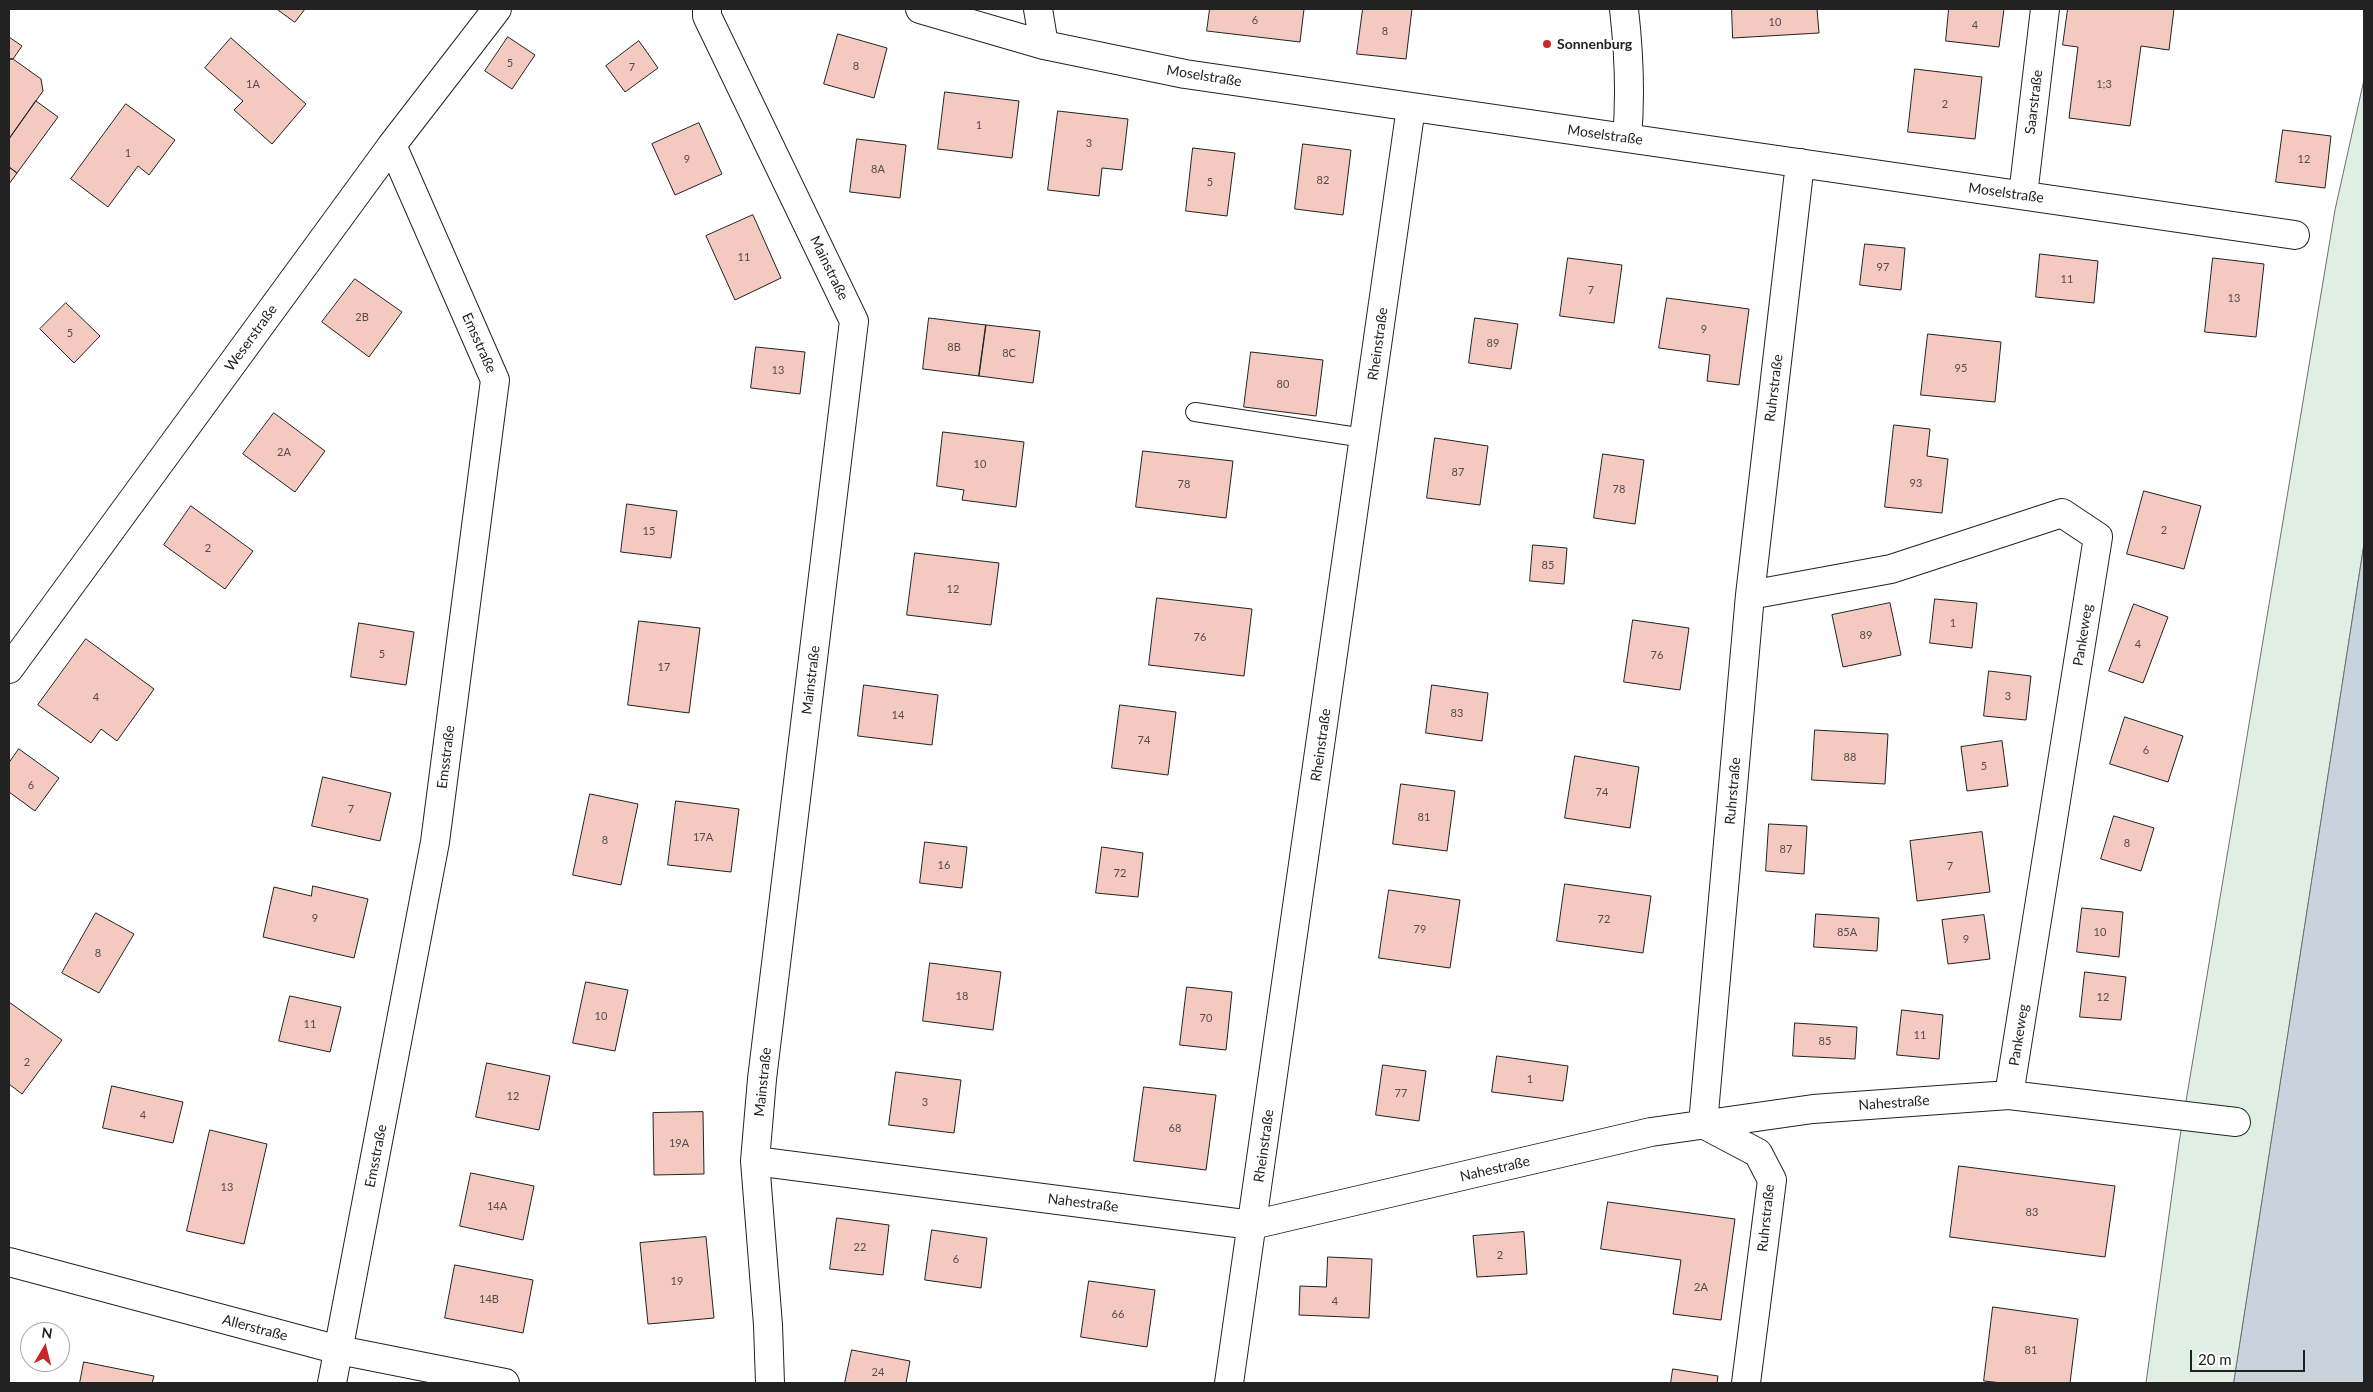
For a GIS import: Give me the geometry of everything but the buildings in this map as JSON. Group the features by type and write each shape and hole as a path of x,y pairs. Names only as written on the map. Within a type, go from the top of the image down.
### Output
{"street":[{"name":"Weserstraße","path":"9,669 392,145 497,9"},
{"name":"Mainstraße","path":"707,9 706,16 854,321 762,1079 756,1160 768,1325 770,1383"},
{"name":"Moselstraße","path":"920,9 1044,45 1185,74 2295,235"},
{"path":"1038,9 1044,45"},
{"path":"1624,9 1630,60 1630,102 1627,138"},
{"name":"Saarstraße","path":"2023,195 2045,9"},
{"name":"Rheinstraße","path":"1229,1383 1411,107"},
{"name":"Emsstraße","path":"332,1383 435,842 495,380 392,145"},
{"name":"Ruhrstraße","path":"1746,1383 1772,1180 1758,1154 1703,1124 1750,596 1800,163"},
{"name":"Pankeweg","path":"1750,596 1891,570 2062,513 2098,537 2009,1094"},
{"name":"Nahestraße","path":"756,1160 1252,1225 1651,1132 1813,1109 2009,1094 2236,1122"},
{"name":"Allerstraße","path":"9,1262 339,1350 505,1383"}],"lane":[{"path":"1195,412 1364,438"}],"green space":[{"path":"2364,80 2364,544 2234,1383 2146,1383 2179,1143 2335,210"}],"shaded area":[{"path":"2364,544 2364,1383 2234,1383"}],"place":[{"name":"Sonnenburg","path":"1547,44"}]}
